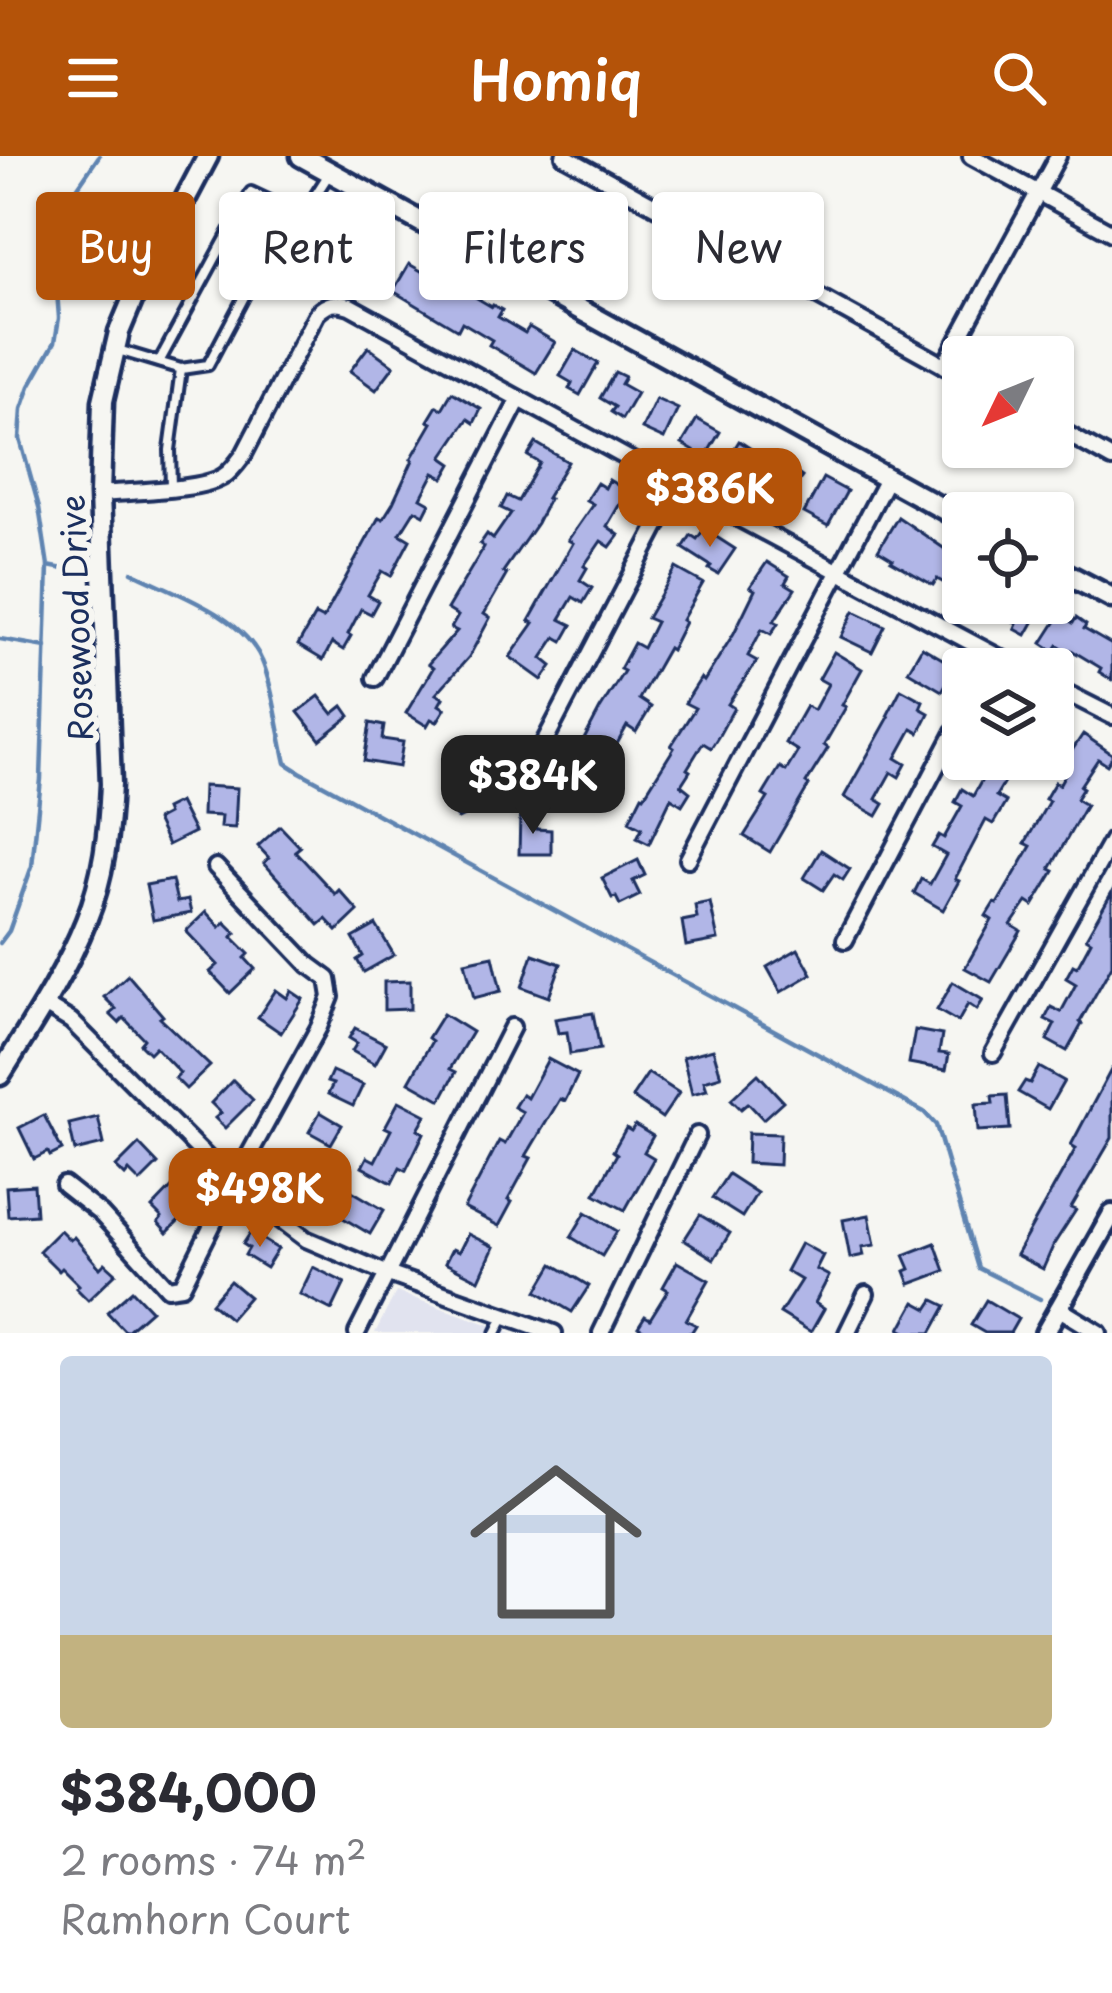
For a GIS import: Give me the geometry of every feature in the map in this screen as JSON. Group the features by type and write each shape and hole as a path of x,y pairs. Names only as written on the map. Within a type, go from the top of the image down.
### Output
{"main road":[{"name":"Rosewood Drive","path":"0,1075 67,964 88,918 102,870 111,784 100,494 103,401 134,296 208,156"},
{"path":"301,156 942,509"},
{"path":"1074,578 1112,598"}],"street":[{"path":"564,156 942,365"},
{"path":"971,156 1112,233"},
{"path":"960,336 1058,156"},
{"path":"100,494 212,482 228,474 244,454 317,314 338,302 837,571 967,648"},
{"path":"375,678 519,399"},
{"path":"1074,437 1112,458"},
{"path":"688,859 886,479"},
{"path":"527,775 678,486"},
{"path":"1074,697 1112,716"},
{"path":"845,940 942,756"},
{"path":"993,1053 1112,840"},
{"path":"64,1185 101,1214 168,1288 182,1286 320,1027 332,997 328,979 216,867"},
{"path":"44,1004 71,1021 233,1184 306,1239 388,1274 554,1333"},
{"path":"357,1333 512,1027"},
{"path":"601,1333 697,1135"},
{"path":"1045,1333 1112,1214"},
{"path":"848,1333 866,1294"},
{"path":"1058,1308 1100,1333"}],"lane":[{"path":"317,192 330,172"},
{"path":"159,362 219,251"},
{"path":"115,349 181,369 208,365 242,300"},
{"path":"171,488 170,450 181,369"},
{"path":"496,1333 505,1316"}],"shaded area":[{"path":"396,1292 513,1333 375,1333"}],"building":[{"path":"409,264 419,270 419,300 480,300 502,310 498,317 525,333 529,327 555,342 536,373 489,345 492,340 462,322 458,330 395,292"},
{"path":"368,347 394,366 376,390 350,371"},
{"path":"575,350 598,363 580,395 560,376"},
{"path":"615,372 625,377 621,384 637,393 622,419 611,412 615,407 600,398"},
{"path":"452,392 481,409 474,423 468,419 442,457 452,464 444,478 434,473 421,498 430,503 424,515 415,510 400,534 410,540 391,576 382,571 368,595 378,601 371,614 361,609 343,650 332,643 323,660 298,645 315,615 323,619 379,517 383,519 393,503 432,423 428,421"},
{"path":"656,399 678,409 664,439 642,429"},
{"path":"697,419 720,432 703,461 682,444"},
{"path":"739,441 802,477 782,504 737,473 733,478 721,470"},
{"path":"536,443 568,462 537,523 503,572 507,574 484,614 490,618 469,657 436,694 443,698 439,705 445,709 437,722 431,719 427,726 406,713 433,668 428,664 457,631 451,628 458,616 447,609 484,547 480,544 487,534 493,539 511,513 501,508 507,496 518,501 540,463 528,456"},
{"path":"823,478 847,491 828,526 804,513"},
{"path":"609,480 637,497 630,508 621,502 607,526 619,535 610,547 601,541 584,566 580,580 592,588 583,603 573,597 560,619 572,625 563,641 556,637 542,658 552,666 542,680 510,657 534,623 529,621 573,543 568,540 593,504 586,500 597,483 605,488"},
{"path":"898,517 942,547 942,582 937,579 933,585 878,550"},
{"path":"704,529 735,549 718,574 683,548 691,535 697,539"},
{"path":"767,562 789,576 785,583 795,589 771,634 762,629 748,656 757,661 728,704 734,708 718,737 711,748 703,743 687,769 681,785 690,792 682,805 671,798 649,844 637,838 642,828 629,821 695,708 685,703 734,633 755,590 750,587"},
{"path":"676,568 703,583 671,650 668,648 639,699 651,707 636,732 627,726 607,762 580,747 624,671 620,669 634,643 643,648 656,622 647,618"},
{"path":"854,611 885,626 872,652 841,637"},
{"path":"1076,618 1086,625 1084,629 1112,645 1112,680 1074,648 1050,648 1042,643 1054,624 1074,624"},
{"path":"1017,624 1032,624 1026,635 1015,629"},
{"path":"922,647 942,659 942,691 908,671"},
{"path":"834,652 862,669 824,745 828,748 770,852 744,836 768,798 763,795 780,767 786,771 798,751 785,743 806,706 814,710 828,684 819,679"},
{"path":"901,689 923,701 920,708 929,713 919,733 912,729 896,758 906,764 899,777 891,772 876,799 884,804 877,816 844,797"},
{"path":"319,696 333,714 343,706 350,716 320,740 298,712"},
{"path":"370,723 384,726 382,739 403,742 399,767 364,761"},
{"path":"1083,734 1112,757 1107,765 1098,759 1080,786 1076,799 1086,805 1033,906 1027,902 1011,925 1021,931 991,982 965,968 992,920 986,916 1031,846 1025,843 1049,801 1045,799 1055,782 1074,780 1074,748"},
{"path":"484,778 492,796 486,799 489,804 458,819 446,796"},
{"path":"982,780 1006,780 996,796 1006,802 993,824 986,820 943,910 914,893 921,879 930,884 946,855 932,847 939,835 944,838 962,806 955,802 962,789 973,796"},
{"path":"203,786 237,788 235,828 220,827 221,816 202,815"},
{"path":"179,802 194,832 168,845 156,820"},
{"path":"520,815 537,816 536,829 551,830 551,854 519,854"},
{"path":"280,826 300,847 295,851 358,911 337,931 326,919 319,925 264,863 269,858 258,846"},
{"path":"821,850 850,869 843,880 834,874 823,890 804,878"},
{"path":"638,860 645,875 633,881 640,895 620,905 602,878"},
{"path":"172,880 177,902 188,900 191,913 153,920 146,885"},
{"path":"1112,892 1112,965 1067,1051 1047,1040 1055,1024 1045,1019 1051,1007 1061,1012 1076,984 1066,978 1091,941 1086,938"},
{"path":"710,902 718,940 686,946 682,921 697,918 695,905"},
{"path":"206,912 220,927 225,922 236,933 232,937 249,954 245,958 255,969 230,993 210,972 218,965 186,931"},
{"path":"376,925 394,955 364,972 357,960 363,956 353,938"},
{"path":"798,949 812,974 781,992 767,967"},
{"path":"533,954 561,964 549,997 522,987"},
{"path":"493,956 501,991 474,998 465,962"},
{"path":"128,975 163,1016 160,1018 210,1066 186,1089 175,1078 180,1073 155,1047 149,1053 140,1044 144,1039 124,1018 119,1023 110,1014 116,1009 104,997"},
{"path":"410,981 410,1009 384,1010 384,982"},
{"path":"953,982 983,1000 977,1010 968,1004 958,1022 937,1010"},
{"path":"276,990 287,998 291,991 303,999 281,1033 258,1017"},
{"path":"593,1013 600,1049 570,1054 567,1032 558,1033 555,1019"},
{"path":"443,1014 472,1032 450,1069 456,1072 441,1100 409,1082"},
{"path":"355,1028 386,1044 375,1064 352,1051 357,1043 349,1038"},
{"path":"915,1030 942,1035 939,1053 949,1054 946,1070 909,1063"},
{"path":"713,1049 721,1076 704,1081 707,1090 692,1094 683,1057"},
{"path":"548,1059 578,1075 526,1156 531,1158 499,1226 464,1208 499,1141 505,1144 523,1112 514,1107 522,1094 527,1098"},
{"path":"1039,1067 1064,1081 1048,1109 1018,1092"},
{"path":"1112,1068 1112,1138 1071,1208 1076,1210 1043,1269 1016,1255 1076,1148 1071,1145"},
{"path":"332,1071 363,1085 353,1106 328,1094"},
{"path":"648,1073 679,1093 662,1118 632,1097"},
{"path":"758,1074 783,1101 763,1119 748,1103 741,1109 731,1099"},
{"path":"233,1080 253,1100 225,1128 215,1118 221,1113 211,1103"},
{"path":"1007,1095 1010,1129 978,1131 976,1104 993,1103 992,1096"},
{"path":"399,1101 426,1115 418,1129 424,1133 406,1170 400,1167 392,1183 362,1167 367,1157 375,1161"},
{"path":"320,1112 342,1125 331,1144 309,1132"},
{"path":"44,1115 62,1150 34,1159 19,1128"},
{"path":"98,1117 104,1144 75,1151 69,1124"},
{"path":"635,1125 653,1136 644,1152 654,1158 625,1210 595,1194 626,1128 631,1131"},
{"path":"748,1133 780,1134 779,1165 747,1163"},
{"path":"139,1144 158,1164 140,1182 116,1167"},
{"path":"299,1162 321,1174 306,1201 284,1189"},
{"path":"728,1174 757,1193 742,1217 712,1198"},
{"path":"175,1184 196,1204 167,1233 152,1208"},
{"path":"34,1185 36,1214 8,1216 6,1187"},
{"path":"352,1191 384,1210 370,1234 338,1215"},
{"path":"586,1212 617,1231 602,1256 571,1237"},
{"path":"700,1215 730,1233 714,1259 684,1240"},
{"path":"869,1215 875,1245 862,1247 864,1255 850,1258 843,1220"},
{"path":"60,1230 70,1240 74,1237 100,1268 105,1263 116,1273 88,1300 62,1268 59,1271 39,1251"},
{"path":"251,1232 278,1249 266,1268 245,1255 249,1248 243,1244"},
{"path":"468,1234 494,1247 479,1280 445,1263 452,1249 459,1252"},
{"path":"801,1243 823,1255 816,1269 829,1276 815,1303 824,1309 811,1332 780,1313 801,1280 786,1271"},
{"path":"935,1243 945,1271 910,1284 904,1255"},
{"path":"677,1262 709,1280 686,1320 696,1325 691,1333 648,1333 638,1327 645,1316 650,1319 668,1290 663,1287"},
{"path":"553,1264 589,1286 572,1312 537,1291"},
{"path":"313,1267 345,1283 332,1310 300,1294"},
{"path":"230,1281 249,1297 230,1319 211,1303"},
{"path":"132,1290 151,1310 126,1332 107,1312"},
{"path":"934,1300 946,1306 931,1333 900,1329 915,1302 928,1309"},
{"path":"986,1300 1018,1319 1010,1333 985,1333 971,1325"}],"waterway":[{"path":"0,943 9,931 32,866 41,779 48,566 39,507 20,439 22,409 55,342 59,318 54,251 71,197 99,156"},
{"path":"48,566 69,570"},
{"path":"132,572 206,607 253,645 269,683 286,763 924,1112 936,1125 978,1268 1040,1299"},
{"path":"0,639 46,647"}]}
